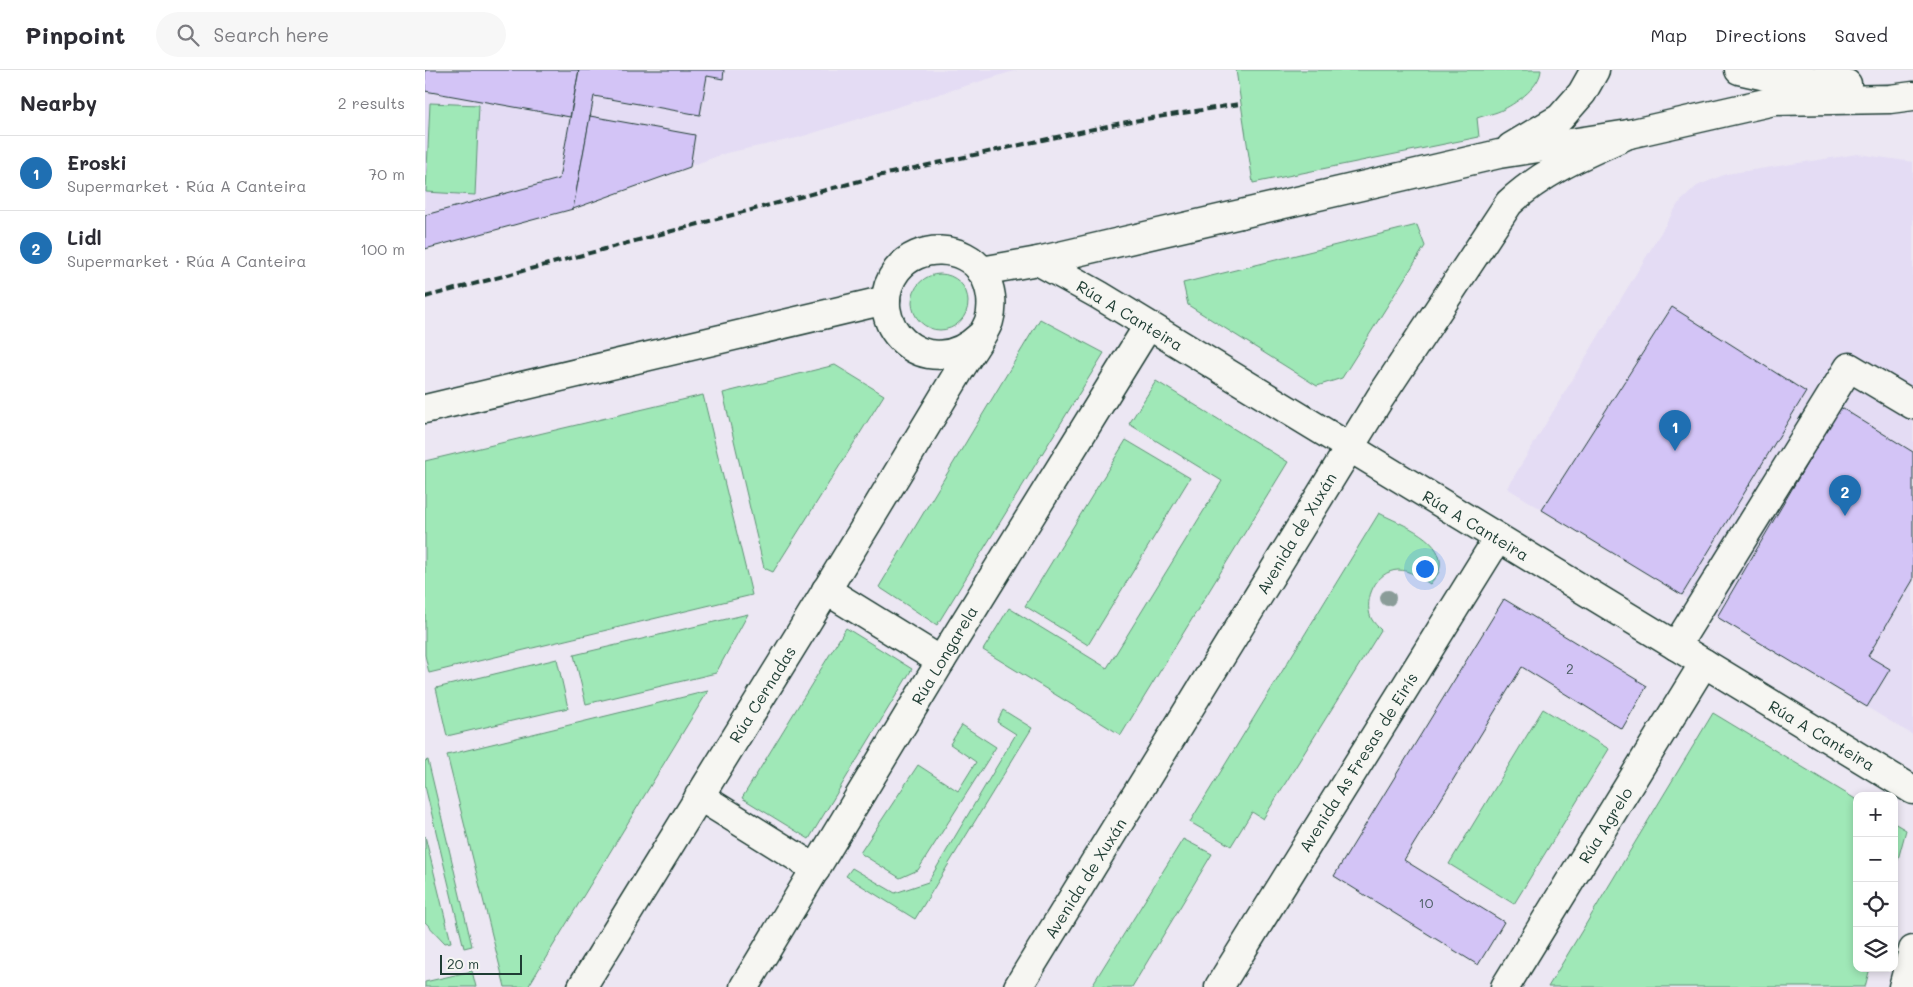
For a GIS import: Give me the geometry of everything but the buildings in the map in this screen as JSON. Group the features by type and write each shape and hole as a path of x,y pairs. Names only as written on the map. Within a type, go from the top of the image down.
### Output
{"street":[{"path":"1499,154 1560,118 1581,94 1595,70"},
{"path":"1739,70 1775,78 1855,85 1913,94"},
{"path":"981,271 1038,261 1499,154 1629,134 1774,101 1890,99 1913,94"},
{"path":"1825,100 1913,116"},
{"name":"Avenida de Xuxán","path":"1018,987 1349,448 1509,203 1521,192 1564,163 1629,134"},
{"path":"939,250 955,253 970,260 981,271 989,287 992,304 989,321 980,336 970,346 944,355 930,355 909,346 893,329 888,316 886,300 889,284 897,270 909,259 924,252 939,250"},
{"name":"Rúa A Canteira","path":"1038,261 1099,295 1913,790"},
{"path":"425,409 886,300"},
{"name":"Rúa Longarela","path":"744,987 941,660 1149,326"},
{"name":"Rúa Cernadas","path":"582,987 980,336"},
{"path":"930,355 941,401"},
{"path":"1676,646 1849,367 1913,405"},
{"name":"Avenida As Fresas de Eirís","path":"1219,987 1497,538"},
{"path":"826,590 941,660"},
{"name":"Rúa Agrelo","path":"1505,987 1704,664"},
{"path":"699,796 816,869"},
{"path":"1903,987 1913,950"}],"shaded area":[{"path":"425,70 1017,70 797,138 726,153 573,209 425,249"},
{"path":"1858,154 1913,162 1913,735 1507,488 1678,204 1697,186 1726,174"}],"green space":[{"path":"1236,70 1541,70 1540,76 1533,88 1522,98 1501,111 1477,118 1479,137 1253,183"},
{"path":"430,103 479,105 475,195 426,192"},
{"path":"1417,225 1425,246 1342,378 1317,386 1188,305 1183,283"},
{"path":"935,274 945,274 960,282 966,291 968,302 966,313 960,322 945,330 935,330 924,325 917,318 912,307 912,297 917,286 924,279"},
{"path":"1040,319 1104,353 937,625 879,587"},
{"path":"835,365 884,395 773,572 764,568 723,393"},
{"path":"1156,381 1288,462 1121,735 983,650 1009,608 1107,668 1222,481 1129,424"},
{"path":"703,395 752,595 429,673 425,655 425,461"},
{"path":"1126,440 1190,478 1088,645 1025,606"},
{"path":"1379,513 1410,528 1430,542 1437,551 1440,561 1439,572 1430,584 1411,573 1398,570 1383,575 1373,587 1370,595 1369,611 1372,620 1381,630 1263,819 1252,812 1231,846 1190,822"},
{"path":"748,614 716,673 586,704 574,655"},
{"path":"846,628 912,669 809,839 742,798"},
{"path":"557,659 568,708 447,736 436,688"},
{"path":"708,691 528,987 505,987 447,755"},
{"path":"1543,709 1609,749 1514,904 1449,864"},
{"path":"1003,710 1032,728 915,919 846,876 852,868 895,893 928,882 1016,734 997,722"},
{"path":"1713,713 1853,798 1853,972 1869,972 1865,987 1548,987"},
{"path":"962,725 996,747 918,870 900,878 860,853 918,765 958,791 976,762 950,744"},
{"path":"428,760 472,946 464,948 425,786 425,761"},
{"path":"1898,825 1906,830 1898,859"},
{"path":"425,836 451,942 445,943 425,922"},
{"path":"1183,839 1212,854 1132,987 1091,987"},
{"path":"472,971 476,987 425,987 425,982"}],"railway":[{"path":"425,297 882,175 1121,123 1239,104"}],"place":[{"name":"Eroski","path":"1675,451"},
{"name":"Lidl","path":"1845,516"}]}
